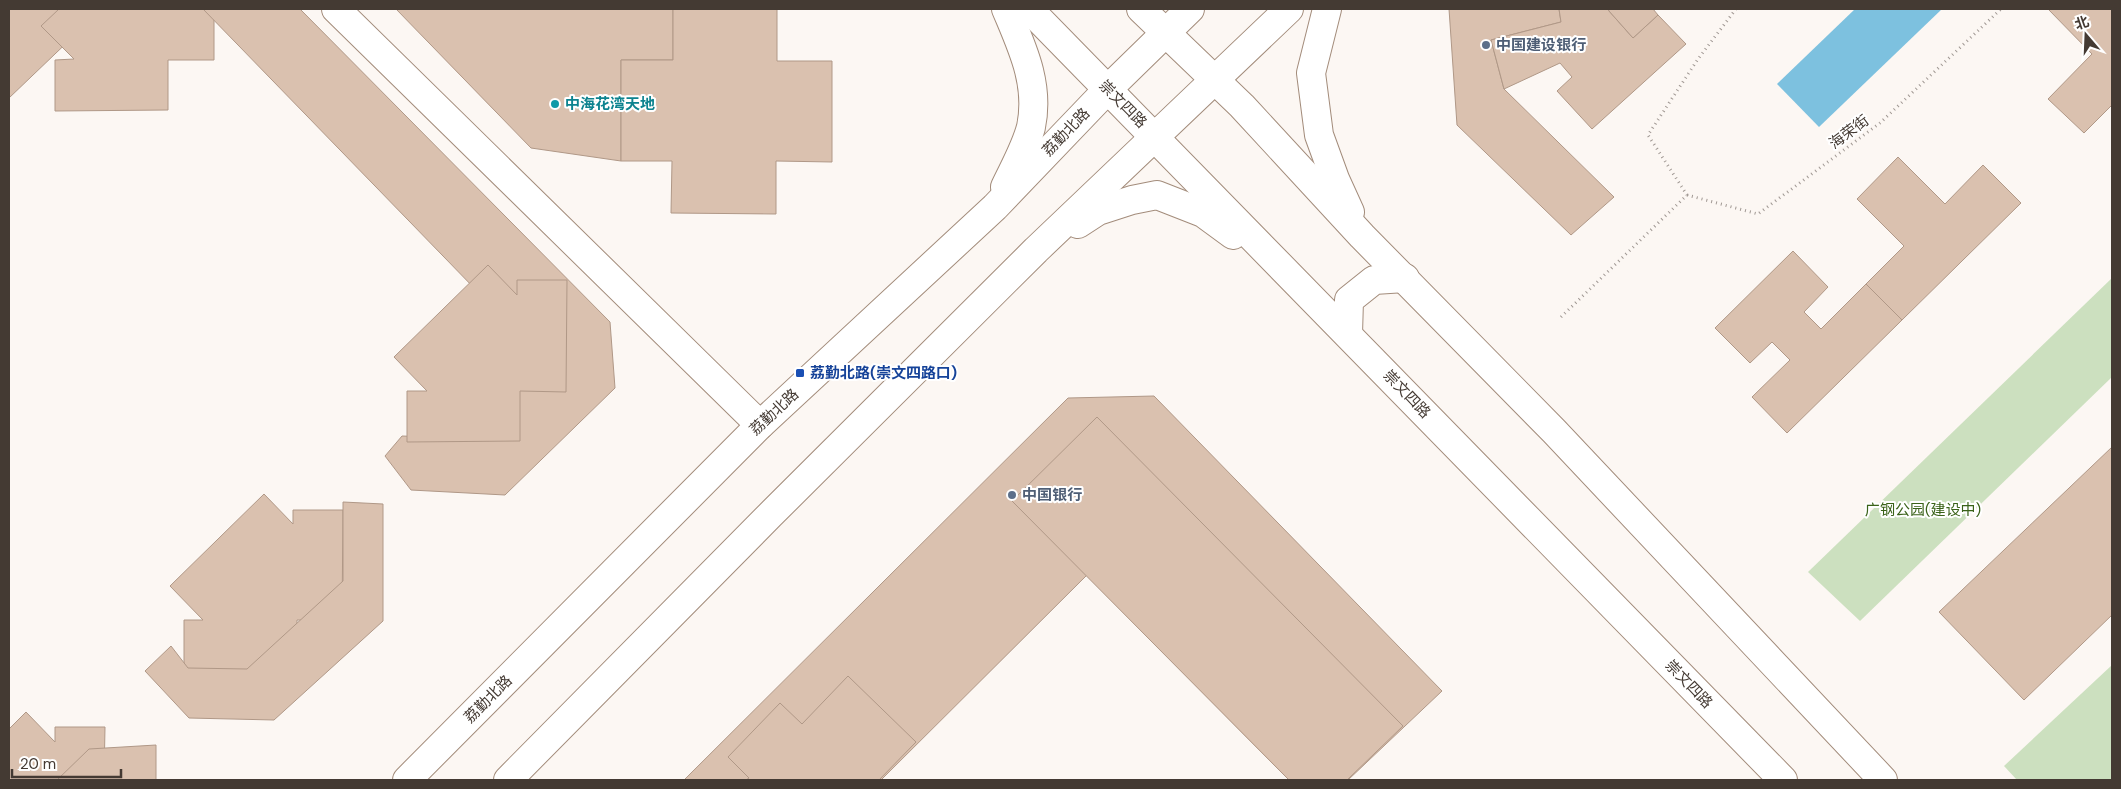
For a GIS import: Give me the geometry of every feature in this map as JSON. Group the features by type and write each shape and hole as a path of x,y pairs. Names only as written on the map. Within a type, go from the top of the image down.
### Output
{"main road":[{"path":"336,9 760,425"},
{"path":"995,207 1031,127 1034,99 1033,80 1006,9"},
{"name":"崇文四路","path":"1029,9 1783,780"},
{"path":"1141,9 1242,106 1362,236 1554,430 1883,780"},
{"name":"荔勤北路","path":"407,780 760,425 995,207 1108,89 1190,9"},
{"path":"508,780 1036,250 1216,81 1289,9"},
{"path":"1327,9 1311,73 1319,135 1334,179 1362,236"},
{"path":"1036,250 1098,211 1132,200 1157,195 1203,213 1305,290"},
{"path":"1348,334 1349,300 1374,280 1405,278"}],"path":[{"path":"1560,317 1687,194 1648,135 1698,59 1736,9"},
{"name":"海荣街","path":"1687,194 1758,214 1880,123 2001,9"}],"green space":[{"name":"广钢公园(建设中)","path":"2112,278 2112,377 1860,621 1808,572"},
{"path":"2112,665 2112,780 2017,780 2004,766"}],"water":[{"path":"1855,9 1942,9 1819,127 1777,84"}],"building":[{"path":"9,9 102,9 9,98"},
{"path":"59,9 214,9 214,60 168,60 168,110 55,111 55,60 74,59 41,26"},
{"path":"203,9 300,9 610,322 615,388 505,495 411,490 385,456 402,436 460,438 546,362"},
{"name":"中海花湾天地","path":"396,9 673,9 673,60 621,60 621,161 531,148"},
{"path":"673,9 777,9 777,61 832,61 832,162 776,161 776,214 671,213 672,161 621,161 621,60 673,60"},
{"path":"1449,9 1559,9 1561,22 1491,40 1504,89 1614,197 1571,235 1457,125"},
{"path":"1559,9 1608,9 1633,38 1658,15 1686,44 1592,129 1557,91 1572,77 1560,63 1504,89 1491,40 1561,22"},
{"path":"1608,9 1653,9 1658,15 1633,38"},
{"path":"2048,9 2112,9 2112,105 2084,133 2048,99 2092,54"},
{"path":"1898,157 1945,204 1983,165 2021,203 1902,320 1866,284 1904,246 1857,199"},
{"path":"1793,251 1828,287 1804,312 1821,329 1866,284 1902,320 1787,433 1752,397 1790,360 1772,342 1750,363 1715,328"},
{"path":"488,265 517,295 517,280 567,280 566,392 520,391 520,441 407,442 407,391 427,391 394,357"},
{"path":"1154,396 1442,691 1348,780 1289,780 1087,575 881,780 684,780 1068,398"},
{"path":"1097,417 1403,726 1347,780 1289,780 1012,501"},
{"path":"2112,447 2112,615 2024,700 1939,612"},
{"path":"264,494 293,524 293,510 343,510 342,621 297,620 297,671 184,671 184,620 203,620 170,586"},
{"path":"343,502 383,504 383,621 274,720 189,718 145,671 171,646 188,668 247,669 343,581"},
{"path":"848,676 916,742 879,780 746,780 749,778 728,757 780,703 802,724"},
{"path":"26,712 55,742 55,727 105,727 104,780 9,780 9,729"},
{"path":"156,745 156,780 57,780 89,749"}],"place":[{"name":"中国建设银行","path":"1486,45"},
{"name":"中海花湾天地","path":"555,104"},
{"name":"荔勤北路(崇文四路口)","path":"800,373"},
{"name":"中国银行","path":"1012,495"}]}
